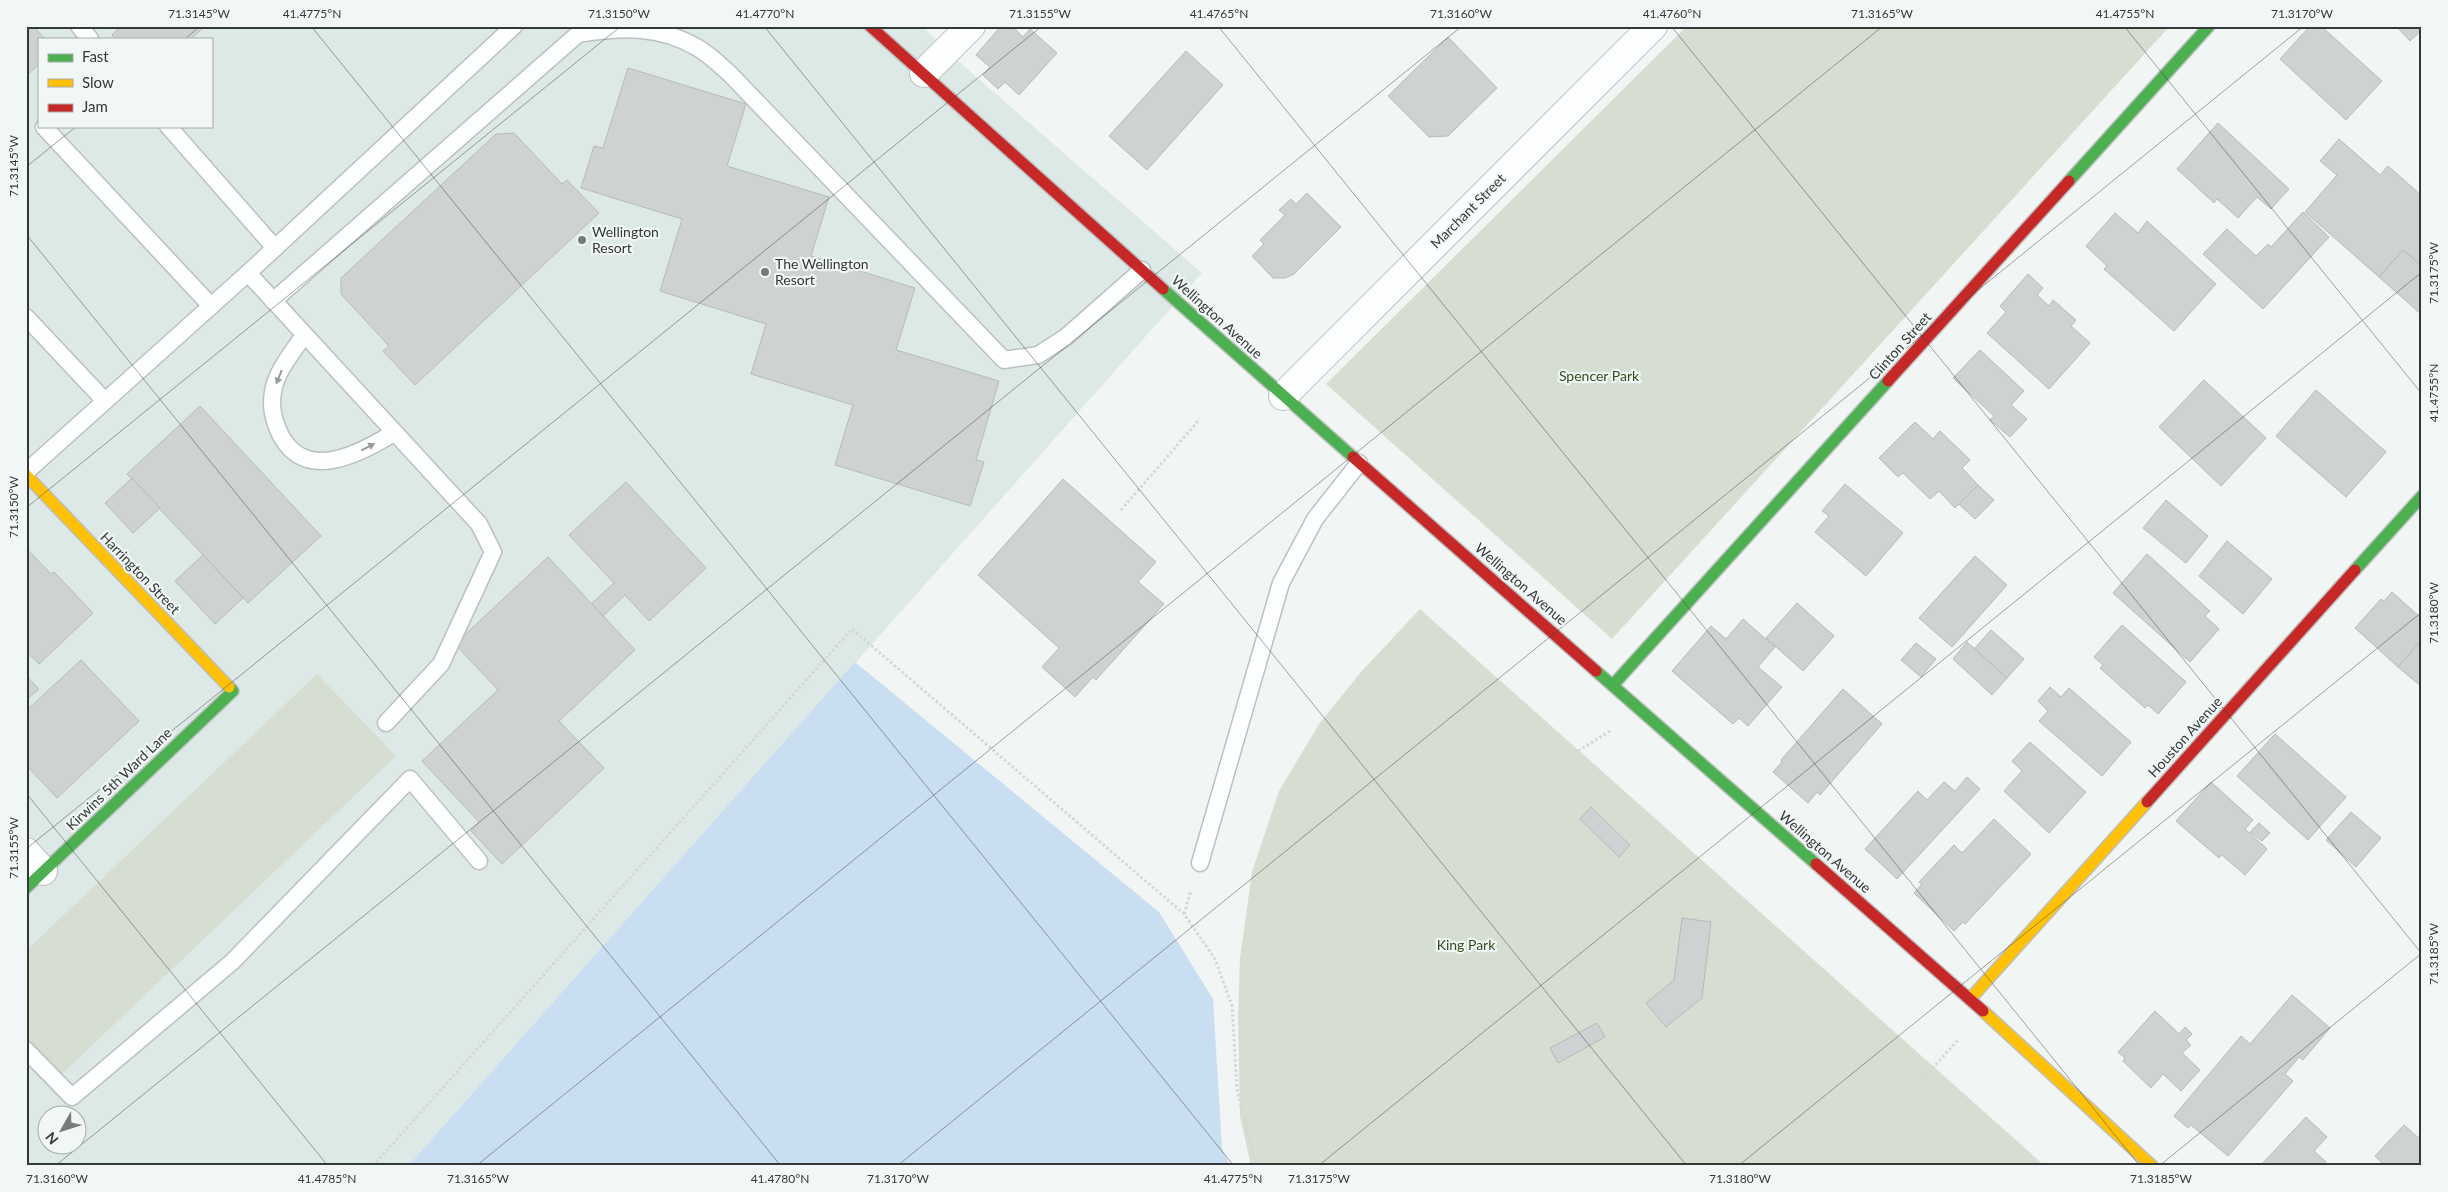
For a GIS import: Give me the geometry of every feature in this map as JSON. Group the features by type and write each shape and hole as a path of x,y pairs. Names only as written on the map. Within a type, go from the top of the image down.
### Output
{"street":[{"name":"Wellington Avenue","path":"870,26 1283,396 1970,999 2152,1166"},
{"path":"924,73 971,26"},
{"name":"Marchant Street","path":"1283,396 1653,26"},
{"name":"Clinton Street","path":"1613,685 2209,26"},
{"name":"Harrington Street","path":"26,474 233,691"},
{"name":"Houston Avenue","path":"1970,999 2422,496"},
{"name":"Kirwins 5th Ward Lane","path":"32,870 233,691"}],"lane":[{"path":"79,26 89,38"},
{"path":"26,474 248,273 514,26"},
{"path":"273,301 578,34 619,27 660,32 699,48 732,75 1004,360 1038,355 1066,337 1142,270"},
{"path":"45,128 211,306"},
{"path":"170,128 275,248"},
{"path":"248,273 479,524 492,552 441,664 386,723"},
{"path":"26,317 105,401"},
{"path":"304,335 283,367 273,391 273,421 286,445 310,462 334,460 364,450 394,433"},
{"path":"1200,863 1282,583 1315,519 1359,463"},
{"path":"26,1050 72,1096 232,962 410,779 479,861"}],"path":[{"path":"1121,510 1200,419"},
{"path":"373,1166 852,628 1184,914 1215,958 1232,1006 1237,1089 1256,1166"},
{"path":"1557,764 1642,711"},
{"path":"1919,1083 1983,1011"}],"shaded area":[{"path":"26,26 922,26 958,61 1202,273 408,1166 26,1166"}],"green space":[{"name":"Spencer Park","path":"1687,26 2170,26 1612,639 1326,384"},
{"name":"King Park","path":"1420,609 2045,1166 1251,1166 1240,1116 1238,1018 1240,958 1252,872 1279,791 1319,724 1361,672"},
{"path":"317,674 396,756 61,1075 26,1039 26,951"}],"water":[{"path":"855,662 1159,912 1213,999 1222,1148 1230,1166 408,1166"}],"building":[{"path":"26,26 33,26 44,38 38,38 38,65 26,76"},
{"path":"121,26 205,26 192,38 114,38 112,35"},
{"path":"1001,26 1012,26 1023,37 1030,29 1057,53 1019,95 1005,82 998,89 983,75 990,67 976,55"},
{"path":"2310,26 2321,26 2382,81 2346,120 2280,59"},
{"path":"2396,26 2422,26 2422,30 2410,41"},
{"path":"1448,37 1497,88 1448,136 1429,137 1388,96"},
{"path":"1186,51 1223,85 1147,170 1109,136"},
{"name":"The Wellington Resort","path":"628,68 746,104 727,166 829,197 811,256 915,288 896,350 999,381 976,460 984,462 970,506 835,465 853,405 751,374 766,324 660,291 682,219 581,188 594,146 603,148"},
{"path":"2218,123 2289,189 2271,209 2257,197 2238,218 2217,199 2214,203 2177,169"},
{"path":"514,133 562,184 567,180 599,213 415,385 383,351 389,346 341,294 341,278 496,134"},
{"path":"2339,139 2380,175 2388,166 2422,196 2422,266 2403,250 2379,277 2305,212 2337,175 2320,161"},
{"path":"1307,193 1341,227 1294,274 1285,278 1273,278 1252,256 1264,244 1260,240 1285,215 1279,210 1291,199 1296,204"},
{"path":"2303,212 2329,237 2263,309 2203,254 2227,229 2256,256 2268,244 2271,247"},
{"path":"2115,213 2138,233 2147,221 2216,284 2174,331 2104,269 2107,266 2086,246"},
{"path":"2403,250 2422,266 2422,315 2379,277"},
{"path":"2028,274 2043,288 2037,295 2049,306 2053,300 2076,320 2071,326 2090,343 2049,389 1987,333 2006,312 2000,306"},
{"path":"1980,350 2024,391 2011,405 2027,419 2010,437 1990,420 1994,416 1953,378"},
{"path":"2204,380 2266,438 2221,486 2159,427"},
{"path":"2316,390 2386,452 2346,497 2276,436"},
{"path":"200,406 321,536 248,603 127,474"},
{"path":"1915,422 1933,439 1940,431 1970,460 1962,468 1978,485 1955,508 1939,491 1930,499 1903,473 1898,477 1879,458"},
{"path":"132,478 160,508 133,533 105,503"},
{"path":"1063,479 1156,562 1138,582 1164,604 1096,680 1093,677 1075,697 1042,667 1059,648 978,575"},
{"path":"626,482 706,568 649,621 625,595 603,616 591,604 614,583 569,535"},
{"path":"1845,484 1903,533 1866,576 1815,532 1829,516 1822,511"},
{"path":"1978,485 1994,500 1975,519 1959,504"},
{"path":"2166,500 2208,536 2186,563 2143,528"},
{"path":"2227,541 2272,579 2243,614 2199,576"},
{"path":"26,548 51,574 54,572 93,613 39,664 26,651"},
{"path":"2147,554 2210,611 2205,616 2219,629 2190,662 2113,593"},
{"path":"203,555 243,598 215,624 175,581"},
{"path":"1975,556 2007,585 1952,647 1919,618"},
{"path":"548,557 635,650 559,721 604,768 502,864 471,831 479,822 422,761 498,690 455,644"},
{"path":"2392,592 2422,619 2422,642 2398,667 2355,628 2381,599 2384,601"},
{"path":"1797,603 1834,636 1803,671 1766,638"},
{"path":"1743,619 1775,647 1758,667 1782,687 1748,726 1739,718 1733,724 1672,671 1711,626 1726,639"},
{"path":"2122,625 2186,682 2158,714 2148,705 2145,708 2100,668 2103,665 2094,657"},
{"path":"1991,630 2024,659 2007,678 1974,649"},
{"path":"1967,642 2007,678 1992,695 1953,659"},
{"path":"2422,642 2422,687 2398,667"},
{"path":"1916,643 1936,659 1921,677 1901,660"},
{"path":"81,660 139,721 57,798 26,765 26,711"},
{"path":"26,676 39,689 26,700"},
{"path":"2050,687 2061,697 2069,688 2131,742 2102,776 2039,721 2048,711 2038,701"},
{"path":"1843,689 1882,724 1820,795 1817,792 1808,803 1773,772 1782,762 1781,760"},
{"path":"2275,734 2346,797 2308,840 2237,776"},
{"path":"2030,742 2086,792 2049,833 2004,791 2022,771 2012,761"},
{"path":"1967,777 1980,789 1897,879 1865,849 1918,791 1927,800 1944,782 1955,791"},
{"path":"2211,782 2253,820 2245,829 2267,849 2245,875 2222,855 2219,858 2176,821"},
{"path":"1591,807 1630,845 1619,857 1580,819"},
{"path":"2351,812 2381,838 2356,867 2326,840"},
{"path":"1994,819 2031,854 1965,924 1963,922 1954,931 1914,893 1922,884 1919,882 1954,845 1962,853"},
{"path":"2259,823 2270,833 2262,841 2250,832"},
{"path":"1682,918 1711,922 1702,998 1666,1027 1646,1003 1674,980"},
{"path":"2292,995 2330,1028 2303,1060 2299,1057 2285,1074 2293,1081 2228,1156 2191,1125 2188,1128 2174,1116 2241,1036 2250,1044"},
{"path":"2155,1011 2179,1034 2185,1027 2192,1034 2186,1040 2191,1045 2182,1053 2200,1070 2181,1091 2163,1074 2151,1088 2123,1061 2125,1058 2118,1052"},
{"path":"1597,1023 1605,1037 1558,1063 1550,1048"},
{"path":"2306,1117 2327,1137 2314,1151 2326,1162 2322,1166 2260,1166"},
{"path":"2404,1125 2422,1141 2422,1166 2385,1166 2375,1156"}],"traffic: fast":[{"path":"2069,181 2209,26"},
{"path":"1163,289 1353,457"},
{"path":"1613,685 1888,381"},
{"path":"2355,570 2422,496"},
{"path":"1596,671 1816,864"},
{"path":"26,888 233,691 229,687"}],"traffic: slow":[{"path":"26,475 229,687"},
{"path":"1970,999 2147,802"},
{"path":"1983,1011 2152,1166"}],"traffic: jam":[{"path":"870,26 1163,289"},
{"path":"1888,381 2069,181"},
{"path":"1353,457 1596,671"},
{"path":"2147,802 2355,570"},
{"path":"1816,864 1983,1011"}],"place":[{"name":"Wellington Resort","path":"582,240"},
{"name":"The Wellington Resort","path":"765,272"}]}
